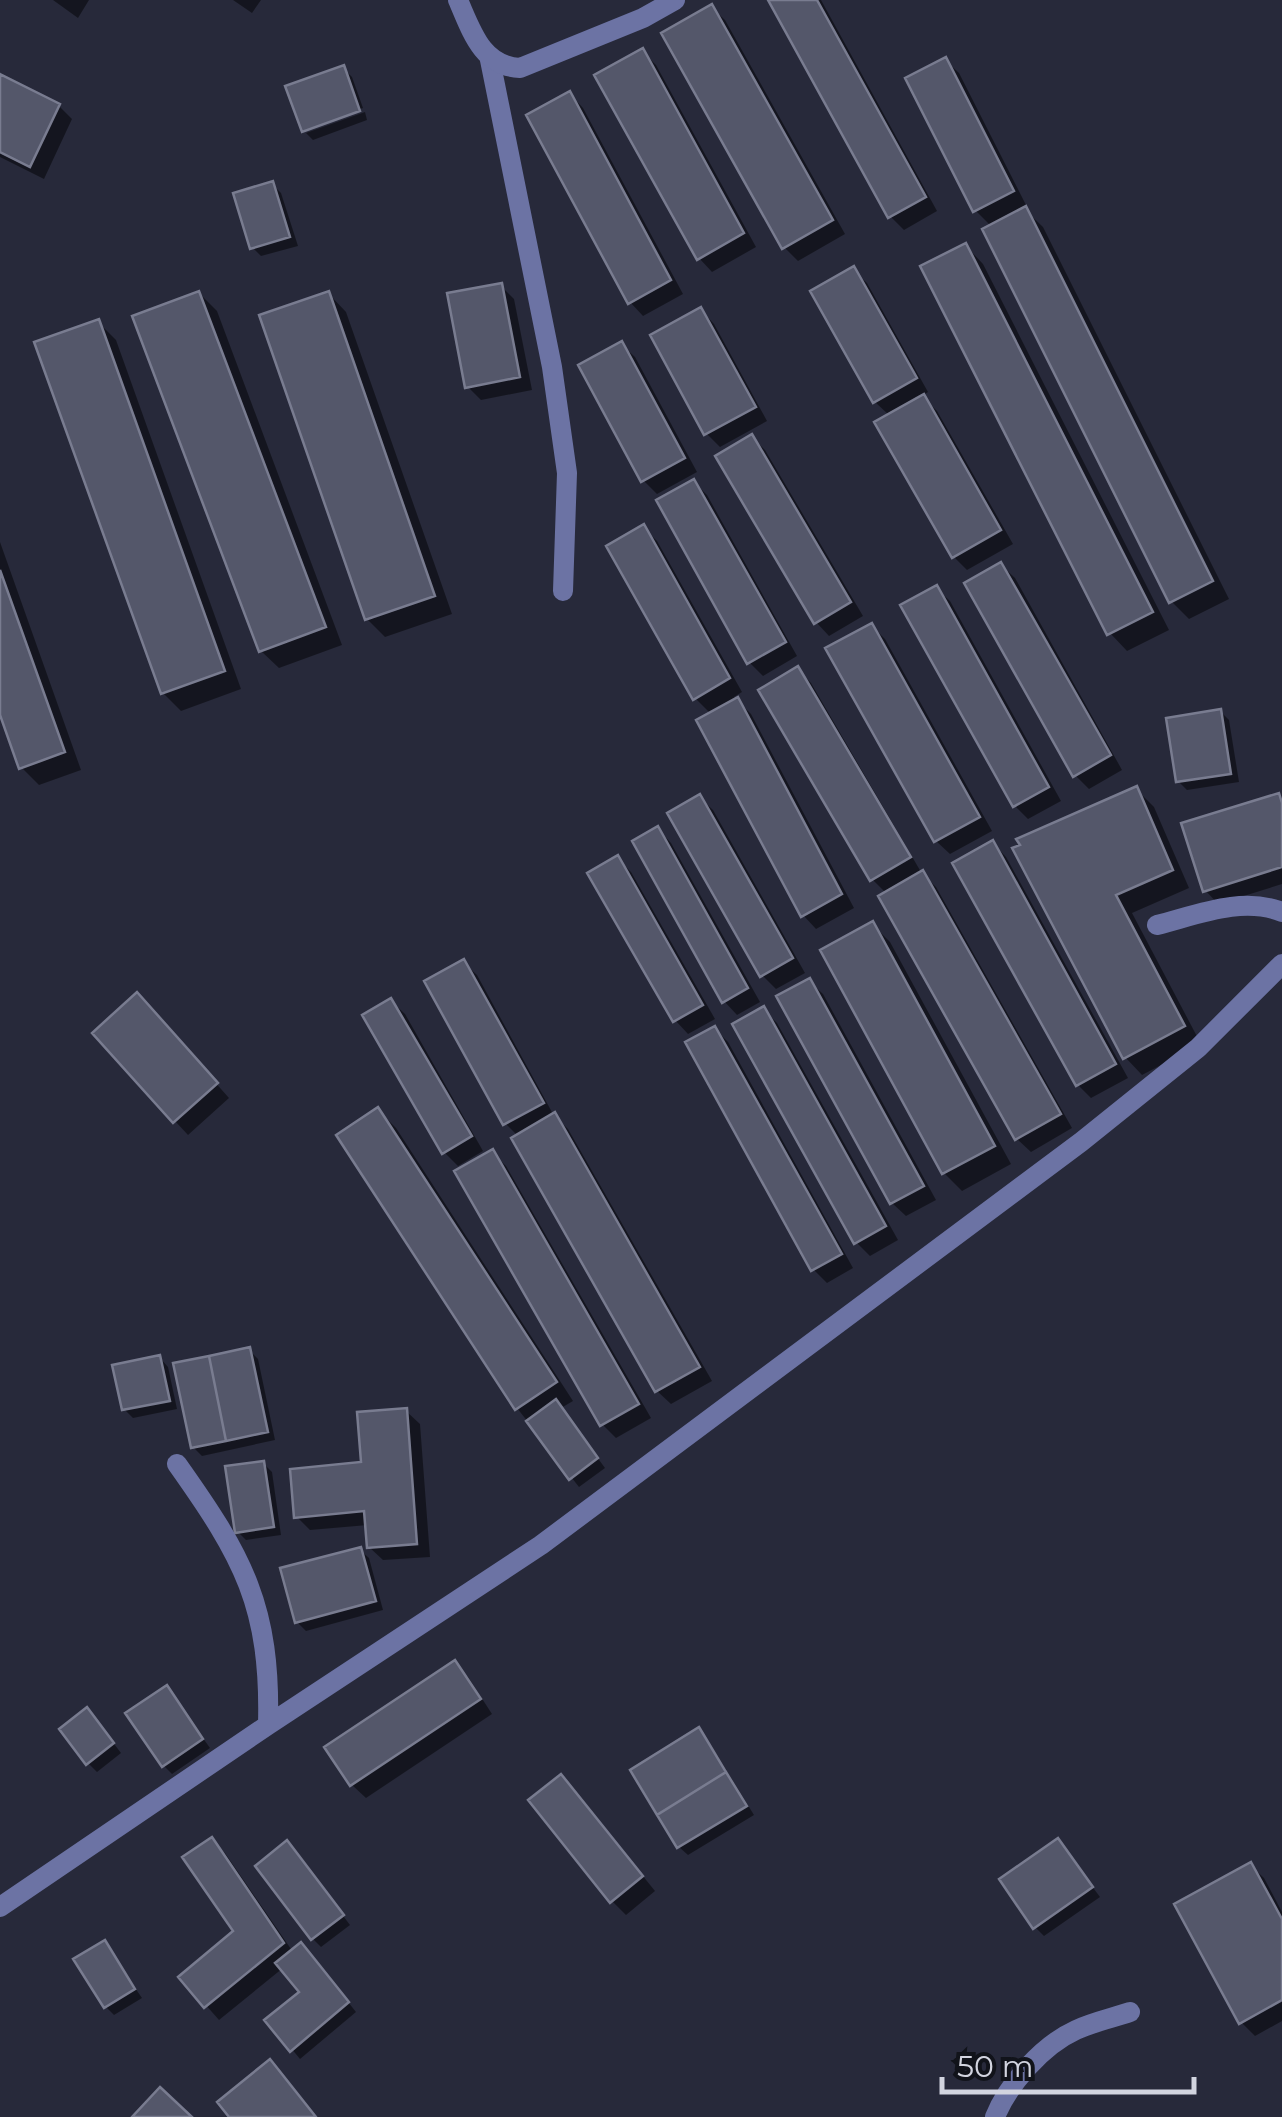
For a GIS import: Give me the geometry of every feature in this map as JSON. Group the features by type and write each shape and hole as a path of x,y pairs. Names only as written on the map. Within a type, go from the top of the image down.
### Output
{"street":[{"path":"458,0 490,60 552,367 567,472 563,591"},
{"path":"490,60 520,68 643,18 675,0"},
{"path":"1157,925 1228,907 1268,906 1282,912"},
{"path":"0,1906 540,1545 1065,1154 1198,1048 1282,964"},
{"path":"177,1464 220,1524 247,1574 263,1634 269,1685 268,1724"},
{"path":"994,2117 1024,2070 1073,2031 1130,2012"}],"building":[{"path":"768,0 817,0 926,197 888,218"},
{"path":"712,4 833,220 782,249 661,33"},
{"path":"643,48 744,233 697,260 594,75"},
{"path":"946,57 1014,191 973,212 905,78"},
{"path":"344,65 360,111 302,132 285,86"},
{"path":"0,74 60,104 30,167 0,152"},
{"path":"570,91 671,280 628,304 526,115"},
{"path":"273,181 290,237 250,249 233,193"},
{"path":"1026,206 1213,581 1169,603 982,229"},
{"path":"966,243 1153,612 1107,635 920,266"},
{"path":"854,266 917,378 873,403 810,291"},
{"path":"502,283 520,377 465,388 447,293"},
{"path":"199,291 326,627 259,652 132,316"},
{"path":"329,291 435,596 365,620 259,315"},
{"path":"701,307 756,407 704,435 650,335"},
{"path":"99,319 225,671 161,694 34,342"},
{"path":"622,341 685,458 641,482 578,365"},
{"path":"924,394 1001,530 952,558 874,422"},
{"path":"752,434 851,602 814,624 715,456"},
{"path":"694,479 786,642 747,664 656,500"},
{"path":"644,524 730,678 693,700 606,546"},
{"path":"1001,562 1111,755 1073,777 964,583"},
{"path":"0,570 65,752 19,769 0,715"},
{"path":"937,585 1049,787 1013,807 900,605"},
{"path":"872,623 980,817 934,842 825,648"},
{"path":"798,666 911,857 870,881 758,690"},
{"path":"738,697 842,894 801,917 696,720"},
{"path":"1221,709 1231,774 1176,782 1166,718"},
{"path":"1137,786 1173,870 1116,895 1185,1026 1123,1059 1012,848 1020,845 1016,839"},
{"path":"1279,793 1282,867 1203,892 1181,823"},
{"path":"700,794 793,958 760,977 667,813"},
{"path":"658,826 748,988 722,1003 632,841"},
{"path":"993,840 1116,1064 1076,1086 952,863"},
{"path":"618,855 703,1005 673,1022 587,873"},
{"path":"923,870 1061,1114 1015,1140 878,896"},
{"path":"873,921 995,1146 942,1174 820,950"},
{"path":"464,959 544,1103 503,1125 424,981"},
{"path":"810,978 924,1186 890,1204 776,996"},
{"path":"137,992 218,1083 173,1123 92,1033"},
{"path":"391,998 472,1136 442,1154 362,1015"},
{"path":"764,1006 886,1226 854,1244 732,1024"},
{"path":"715,1026 842,1254 811,1271 685,1042"},
{"path":"378,1107 557,1382 515,1410 336,1135"},
{"path":"555,1112 700,1367 655,1392 511,1138"},
{"path":"493,1149 639,1404 600,1426 454,1171"},
{"path":"250,1347 268,1432 226,1441 209,1356"},
{"path":"160,1355 170,1401 122,1410 112,1365"},
{"path":"209,1356 226,1441 191,1448 173,1363"},
{"path":"556,1399 598,1458 569,1480 526,1421"},
{"path":"407,1408 417,1544 367,1548 364,1511 294,1518 290,1469 361,1462 357,1412"},
{"path":"264,1461 274,1527 235,1533 225,1466"},
{"path":"361,1547 376,1601 295,1623 280,1568"},
{"path":"455,1660 481,1699 350,1786 324,1747"},
{"path":"167,1685 203,1739 162,1767 125,1713"},
{"path":"87,1707 114,1743 86,1765 59,1729"},
{"path":"699,1727 726,1772 657,1815 630,1770"},
{"path":"726,1772 747,1806 677,1848 657,1815"},
{"path":"561,1774 643,1876 610,1903 528,1800"},
{"path":"212,1837 284,1943 204,2008 178,1977 233,1931 182,1857"},
{"path":"1058,1838 1093,1887 1033,1929 999,1879"},
{"path":"287,1840 344,1915 311,1940 255,1866"},
{"path":"1251,1862 1282,1919 1282,2000 1239,2024 1174,1904"},
{"path":"105,1940 135,1989 104,2008 73,1959"},
{"path":"301,1942 349,2002 290,2052 264,2020 299,1992 275,1963"},
{"path":"270,2059 316,2117 229,2117 217,2102"},
{"path":"160,2087 192,2117 132,2117"}]}
